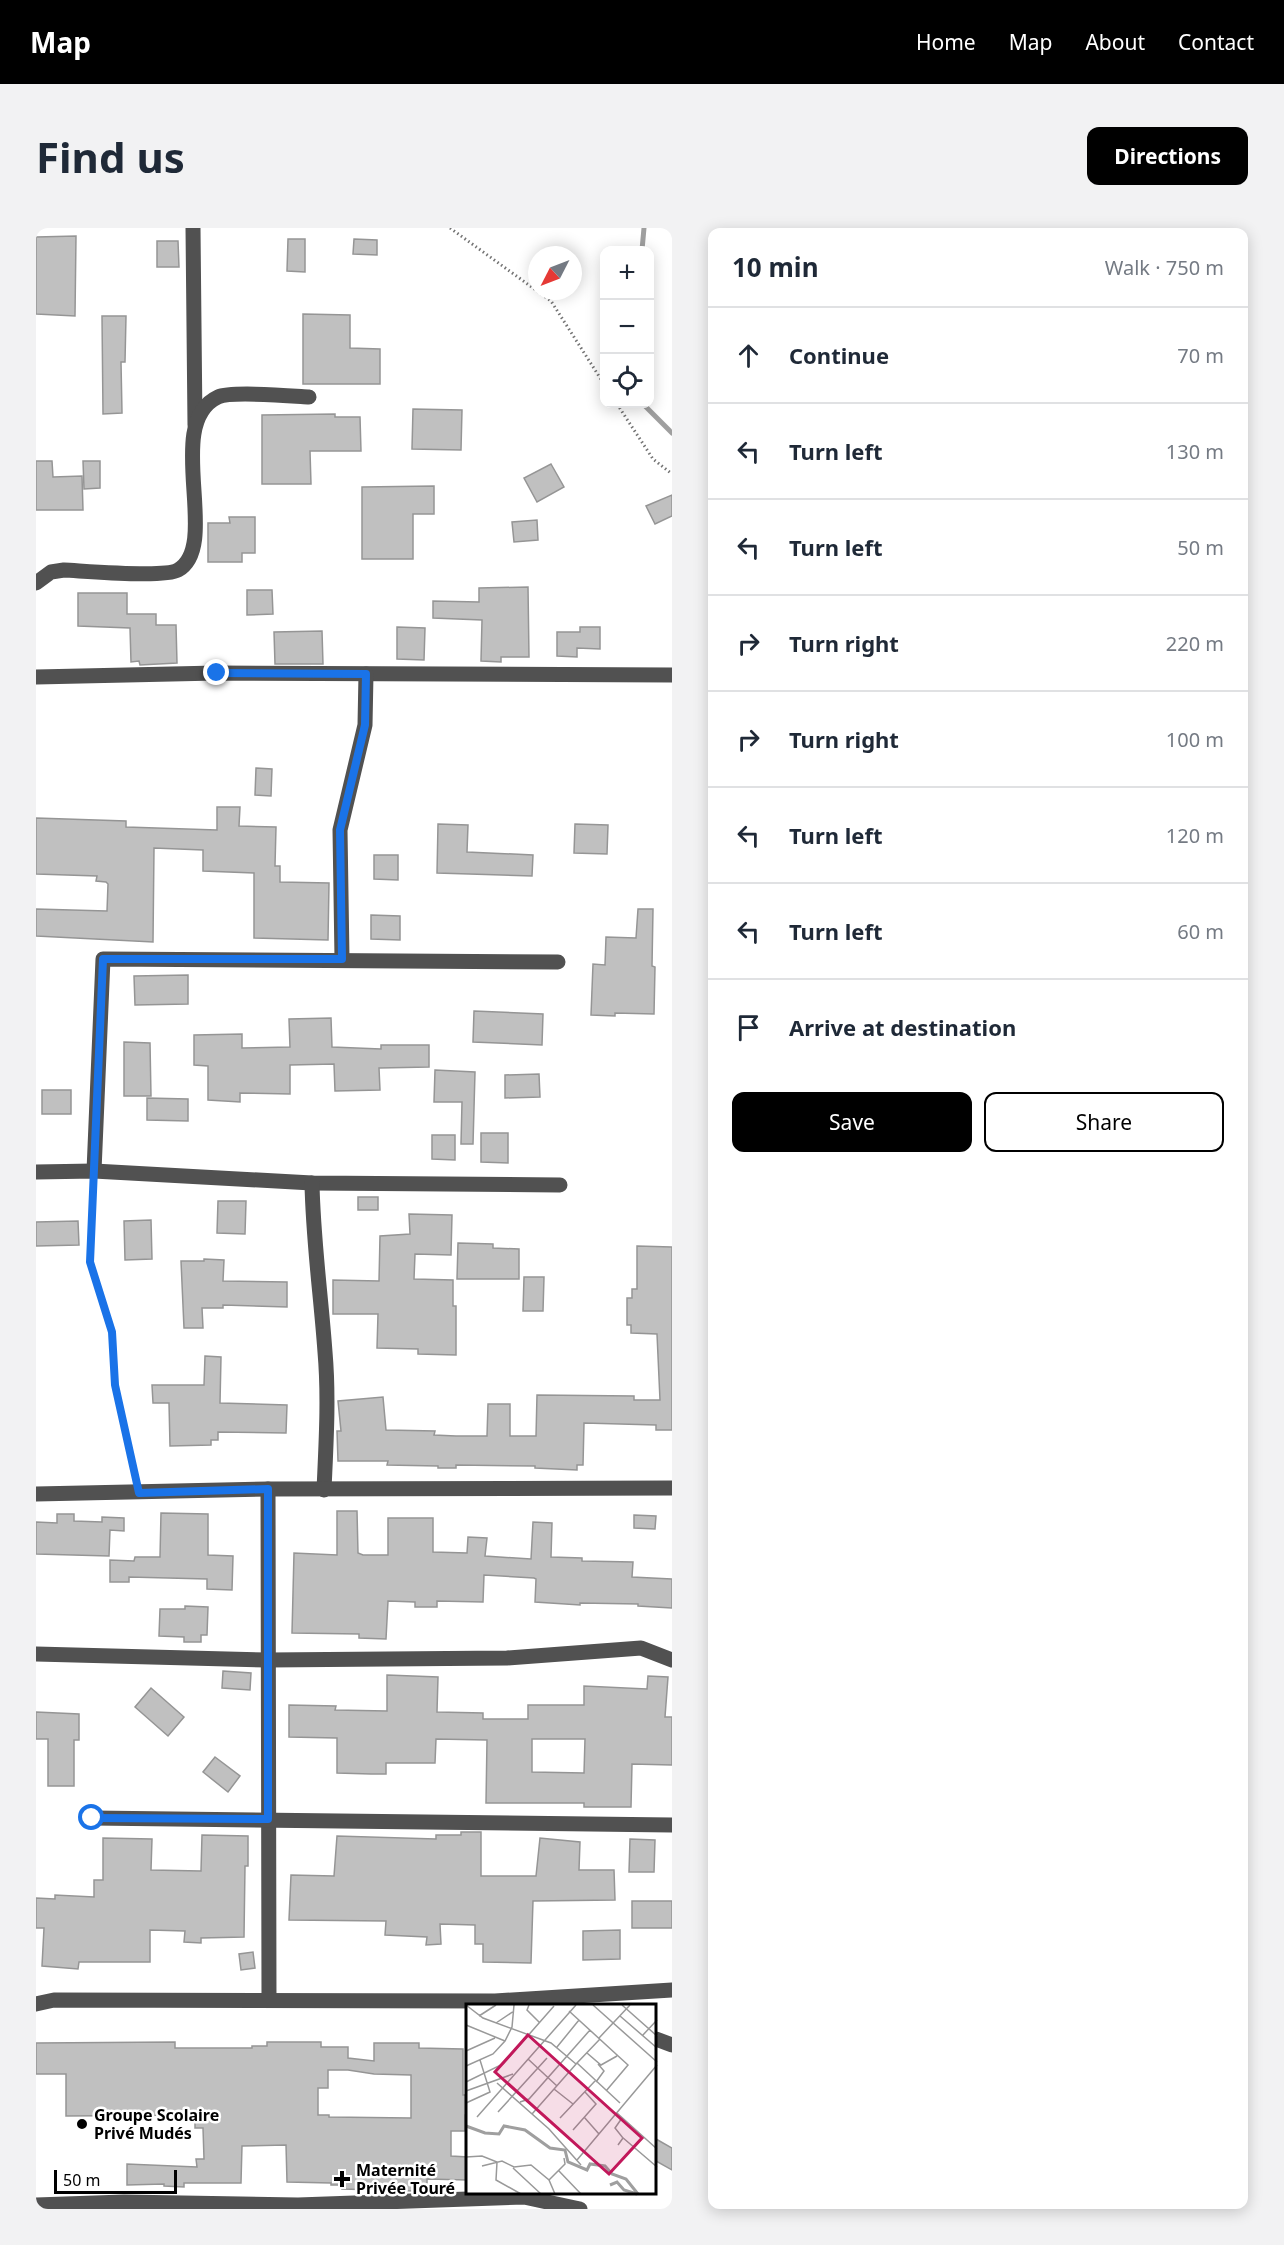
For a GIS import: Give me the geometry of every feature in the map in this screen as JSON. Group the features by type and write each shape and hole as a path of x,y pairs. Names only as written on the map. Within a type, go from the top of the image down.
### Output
{"street":[{"path":"36,583 51,572 64,570 160,574 177,571 186,563 194,546 196,522 192,478 195,425 193,228"},
{"path":"195,425 205,407 219,396 309,397"},
{"path":"36,676 217,673 672,675"},
{"path":"342,959 340,830 365,725 366,674"},
{"path":"94,1171 103,959 558,962"},
{"path":"36,1172 94,1171 312,1183 560,1185"},
{"path":"312,1183 325,1355 327,1426 324,1490"},
{"path":"36,1494 268,1489 672,1488"},
{"path":"268,1489 269,2000"},
{"path":"36,1654 268,1660 507,1658 641,1648 672,1660"},
{"path":"92,1818 672,1825"},
{"path":"36,2004 54,2000 495,2001 672,1990"},
{"path":"495,2001 508,2004"},
{"path":"657,2039 672,2045"},
{"path":"36,2205 124,2202 298,2205 524,2197 580,2209"}],"path":[{"path":"450,228 551,301 600,378"},
{"path":"620,408 653,459 672,474"},
{"path":"94,1171 90,1262 112,1332 115,1385 139,1493"}],"building":[{"path":"76,236 75,316 36,314 36,237"},
{"path":"288,239 305,239 305,272 287,271"},
{"path":"354,239 377,240 377,255 353,254"},
{"path":"157,241 178,241 179,267 157,267"},
{"path":"303,314 350,315 350,348 380,349 380,384 303,384"},
{"path":"102,316 126,316 125,362 121,362 122,413 103,414"},
{"path":"413,409 462,410 461,450 412,449"},
{"path":"335,414 335,417 360,417 361,451 310,451 311,484 262,484 262,415"},
{"path":"36,461 52,461 53,477 82,476 83,510 36,510"},
{"path":"83,461 100,461 100,488 84,489"},
{"path":"551,464 564,487 537,502 524,478"},
{"path":"434,486 434,514 413,514 413,559 362,559 362,487"},
{"path":"672,495 672,516 655,524 646,506"},
{"path":"229,517 255,517 255,553 242,553 242,562 208,562 208,523 230,523"},
{"path":"537,520 538,540 514,542 512,522"},
{"path":"528,587 529,657 501,657 501,662 481,661 482,620 433,618 433,601 479,602 479,588"},
{"path":"247,590 272,590 273,614 247,615"},
{"path":"78,593 127,593 127,614 156,614 156,625 176,625 177,663 140,665 139,661 131,662 130,628 78,626"},
{"path":"397,627 425,628 424,660 397,659"},
{"path":"580,627 600,627 600,649 577,648 577,657 557,656 557,632 580,632"},
{"path":"322,631 323,664 275,664 274,632"},
{"path":"256,768 272,769 271,796 255,795"},
{"path":"217,807 240,807 239,826 276,827 275,866 280,866 280,882 329,883 328,940 254,938 254,873 203,871 203,850 154,848 153,942 36,936 36,909 107,911 108,884 96,881 97,876 36,874 36,818 126,821 126,827 217,830"},
{"path":"438,824 468,825 467,852 533,855 532,876 437,873"},
{"path":"575,824 608,825 607,854 574,853"},
{"path":"374,855 398,855 398,880 374,879"},
{"path":"638,909 653,909 654,1014 591,1015 593,964 605,965 606,937 636,938"},
{"path":"371,915 400,916 400,940 371,939"},
{"path":"188,975 188,1004 135,1005 134,976"},
{"path":"474,1011 543,1014 542,1045 473,1042"},
{"path":"331,1018 332,1047 381,1049 381,1045 429,1045 429,1067 379,1068 380,1090 335,1091 334,1064 290,1065 290,1094 240,1093 240,1102 208,1100 208,1066 194,1065 194,1035 242,1034 242,1048 290,1047 289,1019"},
{"path":"124,1042 150,1043 151,1096 124,1096"},
{"path":"435,1070 475,1072 473,1144 461,1144 462,1102 434,1102"},
{"path":"539,1074 540,1097 505,1098 505,1075"},
{"path":"42,1090 71,1090 71,1114 42,1114"},
{"path":"147,1098 188,1099 188,1121 147,1120"},
{"path":"481,1133 508,1133 508,1163 481,1162"},
{"path":"432,1135 455,1135 455,1160 432,1159"},
{"path":"358,1197 378,1197 378,1210 358,1210"},
{"path":"218,1201 246,1201 245,1234 217,1233"},
{"path":"409,1214 452,1215 451,1255 415,1254 414,1279 453,1280 453,1306 456,1306 456,1355 418,1354 418,1349 377,1348 378,1314 333,1314 333,1280 379,1281 380,1236 410,1234"},
{"path":"151,1220 152,1259 125,1260 124,1221"},
{"path":"78,1221 79,1245 36,1246 36,1222"},
{"path":"458,1243 493,1244 493,1248 519,1249 519,1279 457,1279"},
{"path":"637,1246 672,1247 672,1430 656,1430 656,1425 584,1423 583,1465 577,1465 577,1470 535,1468 535,1466 456,1465 456,1468 438,1468 438,1466 387,1465 388,1461 338,1461 337,1431 341,1431 338,1401 383,1397 386,1430 435,1431 434,1435 456,1436 487,1436 488,1404 510,1404 510,1436 536,1436 537,1395 634,1396 634,1400 660,1400 657,1334 631,1333 631,1325 627,1325 627,1298 632,1298 632,1289 637,1289"},
{"path":"204,1259 224,1260 223,1281 287,1282 287,1307 223,1305 223,1308 202,1308 203,1328 184,1328 181,1261 204,1261"},
{"path":"524,1277 544,1277 543,1311 523,1311"},
{"path":"205,1356 221,1357 220,1403 287,1405 286,1433 218,1432 218,1440 211,1440 211,1445 170,1446 169,1403 153,1403 152,1385 204,1385"},
{"path":"337,1511 357,1511 358,1553 363,1555 388,1555 388,1518 433,1518 433,1552 467,1553 468,1537 487,1538 485,1556 531,1559 533,1522 552,1523 551,1557 582,1558 582,1561 633,1562 632,1577 672,1579 672,1608 638,1606 638,1604 580,1603 580,1605 535,1602 536,1579 484,1575 483,1602 437,1601 437,1607 415,1607 415,1602 388,1601 386,1639 359,1638 359,1634 292,1633 294,1553 337,1555"},
{"path":"161,1513 208,1514 208,1555 233,1556 232,1590 207,1589 207,1579 129,1577 129,1582 110,1582 110,1560 134,1561 135,1557 160,1557"},
{"path":"57,1514 74,1514 74,1521 102,1522 102,1517 124,1518 124,1531 110,1530 109,1556 36,1554 36,1522 57,1523"},
{"path":"634,1515 656,1516 655,1529 634,1528"},
{"path":"185,1606 208,1607 207,1635 201,1635 201,1642 184,1642 184,1637 159,1636 160,1609 185,1609"},
{"path":"223,1671 251,1673 250,1690 222,1688"},
{"path":"387,1675 438,1677 437,1712 483,1713 483,1719 528,1719 528,1705 584,1705 584,1686 647,1689 648,1676 668,1677 665,1717 672,1717 672,1765 632,1764 631,1807 584,1807 584,1803 486,1803 487,1740 436,1739 435,1763 386,1763 386,1774 371,1774 337,1773 337,1738 289,1737 289,1705 336,1706 335,1710 387,1711","holes":["532,1739 585,1739 584,1773 532,1772"]},
{"path":"151,1688 184,1717 168,1736 135,1707"},
{"path":"36,1712 79,1714 79,1740 74,1740 74,1786 48,1786 48,1739 36,1739"},
{"path":"215,1757 240,1776 228,1792 203,1772"},
{"path":"461,1832 481,1832 481,1876 536,1876 540,1838 580,1842 579,1870 614,1870 615,1900 533,1901 531,1963 483,1962 483,1944 475,1944 475,1925 440,1924 441,1944 426,1945 427,1937 385,1935 386,1921 289,1920 291,1875 334,1876 337,1836 436,1839 436,1835 461,1835"},
{"path":"202,1835 248,1836 248,1866 245,1866 244,1937 201,1938 201,1943 184,1942 185,1931 150,1930 150,1962 79,1962 78,1969 42,1966 44,1928 36,1928 36,1898 55,1899 55,1895 94,1897 94,1880 103,1880 103,1838 152,1839 151,1870 201,1871"},
{"path":"630,1839 655,1840 654,1872 629,1872"},
{"path":"632,1901 672,1901 672,1928 632,1928"},
{"path":"620,1930 620,1959 583,1960 583,1931"},
{"path":"253,1952 255,1968 241,1970 239,1954"},
{"path":"175,2042 175,2048 252,2048 252,2046 267,2046 267,2042 321,2042 321,2047 348,2047 348,2058 374,2061 374,2043 419,2043 419,2048 463,2049 463,2095 466,2095 465,2131 451,2131 451,2156 466,2157 466,2180 427,2179 427,2186 417,2185 416,2191 342,2189 342,2185 331,2185 331,2183 287,2182 286,2145 242,2146 241,2183 184,2183 184,2187 164,2186 164,2184 127,2185 127,2164 197,2167 196,2159 204,2159 203,2128 195,2128 195,2115 66,2116 66,2074 36,2074 36,2043","holes":["328,2070 411,2075 411,2118 318,2115 318,2088 328,2088"]},
{"path":"657,2140 672,2148 672,2170 657,2162"}],"waterway":[{"path":"642,246 644,228"},
{"path":"647,408 672,433"}],"place":[{"name":"Groupe Scolaire Privé Mudés","path":"82,2124"},
{"name":"Maternité Privée Touré","path":"342,2179"}],"route":[{"path":"92,1818 268,1819 268,1489 139,1493 115,1385 112,1332 90,1262 103,959 342,959 340,830 365,725 366,674 217,673"}]}
